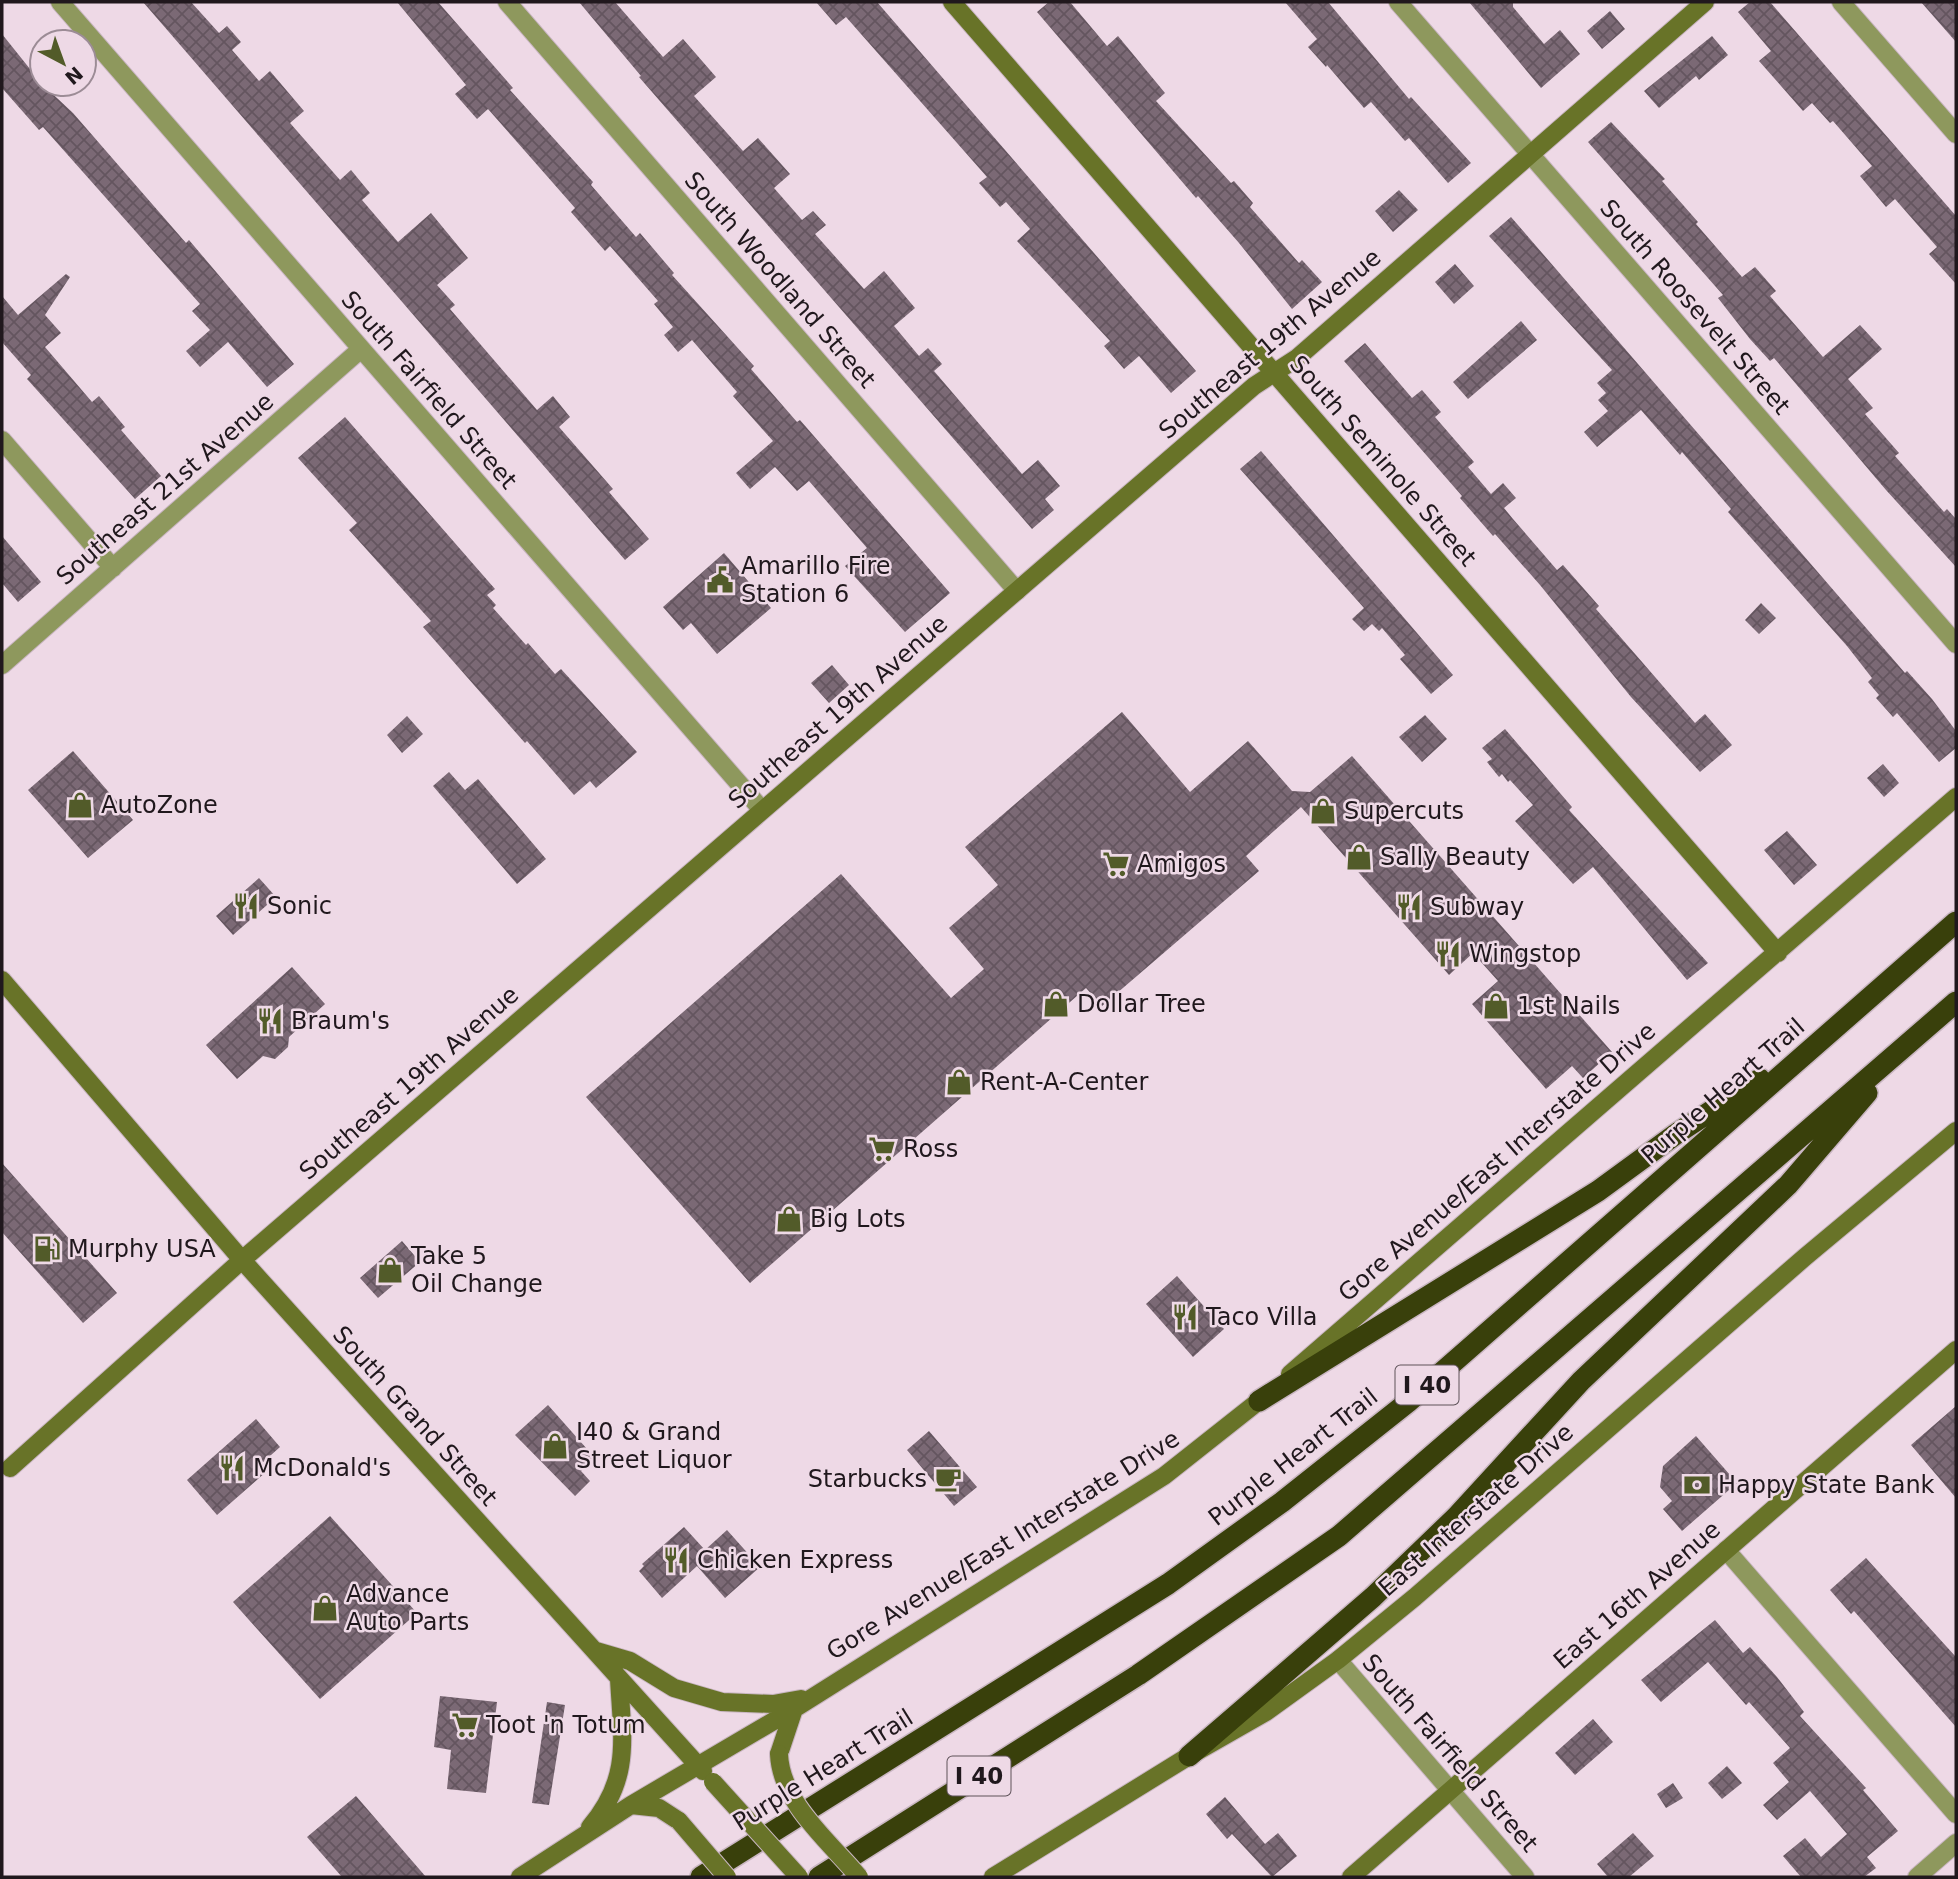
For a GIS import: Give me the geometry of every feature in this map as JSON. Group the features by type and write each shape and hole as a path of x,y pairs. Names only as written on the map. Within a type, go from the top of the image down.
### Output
{"highway":[{"name":"Purple Heart Trail","path":"701,1877 1157,1591 1282,1502 1408,1402 1956,922"},
{"name":"I 40","path":"820,1877 1138,1675 1339,1536 1956,1002"},
{"path":"1259,1401 1598,1191 1676,1134 1824,1038"},
{"path":"1189,1756 1373,1597 1456,1517 1581,1381 1788,1185 1914,1038"}],"main road":[{"name":"South Seminole Street","path":"951,2 1778,953"},
{"name":"Southeast 19th Avenue","path":"10,1468 242,1260 762,810 1254,386 1297,358 1705,2"},
{"name":"Gore Avenue/East Interstate Drive","path":"697,1764 801,1703 1164,1476 1259,1401 1956,797"},
{"name":"South Grand Street","path":"2,980 242,1260 799,1877"},
{"name":"East Interstate Drive","path":"993,1877 1189,1756 1266,1712 1338,1660 1415,1597 1805,1256 1956,1131"},
{"name":"East 16th Avenue","path":"1351,1877 1956,1350"},
{"path":"595,1651 630,1661 674,1688 722,1702 801,1703 779,1754 780,1772 789,1794 859,1877"},
{"path":"579,1839 602,1812 618,1780 624,1746 619,1678"},
{"path":"520,1877 697,1764"},
{"path":"631,1805 659,1808 679,1821 727,1877"}],"street":[{"name":"South Fairfield Street","path":"60,2 762,810"},
{"name":"South Woodland Street","path":"506,2 1017,591"},
{"name":"South Roosevelt Street","path":"1398,2 1956,644"},
{"path":"1841,2 1956,134"},
{"name":"Southeast 21st Avenue","path":"2,665 361,349"},
{"path":"2,440 113,568"},
{"path":"1727,1550 1956,1814"},
{"name":"South Fairfield Street","path":"1338,1660 1525,1877"},
{"path":"1917,1877 1956,1843"}],"building":[{"path":"143,2 191,2 219,33 227,26 241,42 232,50 259,81 270,71 304,111 290,123 340,180 351,170 370,193 362,200 398,242 431,213 468,258 437,285 455,305 450,309 537,410 553,396 570,417 559,427 613,489 609,492 649,539 625,560"},
{"path":"397,2 438,2 513,88 510,90 593,182 591,185 636,237 640,233 674,273 672,275 754,366 751,369 797,422 800,420 950,593 905,632 845,566 867,548 809,481 797,491 775,467 750,489 736,473 773,441 733,396 737,392 692,340 678,352 664,335 673,327 654,304 658,301 610,246 605,251 571,212 575,208 488,109 477,119 455,94 466,85"},
{"path":"579,2 615,2 663,57 683,39 716,77 694,96 743,151 758,138 790,174 774,188 802,220 813,211 826,225 815,234 864,289 884,271 915,308 894,326 919,356 928,348 942,364 934,371 1022,474 1038,460 1060,486 1045,499 1054,510 1032,529 639,77 641,76"},
{"path":"816,2 877,2 1196,371 1171,393 1139,356 1124,369 1104,346 1110,341 1017,241 1030,229 1006,202 1000,207 979,183 987,177 846,17 836,25"},
{"path":"1049,2 1070,2 1107,46 1118,36 1165,93 1156,101 1231,183 1234,181 1253,203 1250,207 1299,263 1302,260 1322,282 1292,309 1239,243 1198,196 1196,198 1037,12"},
{"path":"1285,2 1328,2 1409,99 1411,97 1471,163 1448,183 1409,138 1405,141 1371,102 1364,108 1327,65 1326,67 1308,47 1317,39"},
{"path":"1469,2 1513,2 1513,7 1544,44 1560,30 1580,54 1541,88"},
{"path":"1750,2 1770,2 1956,216 1956,284 1929,254 1937,247 1895,199 1886,207 1860,176 1872,166 1833,121 1830,123 1812,103 1803,111 1759,61 1771,51 1738,12"},
{"path":"1921,2 1956,2 1956,42"},
{"path":"1610,11 1625,29 1602,49 1587,31"},
{"path":"2,34 28,66 28,98 57,98 73,113 186,243 189,240 294,364 267,387 228,342 200,367 186,351 210,330 192,311 200,304 43,127 39,130 2,88"},
{"path":"1712,36 1728,55 1699,80 1696,76 1659,108 1644,91"},
{"path":"1611,122 1665,179 1662,181 1742,277 1755,267 1776,291 1770,296 1823,357 1860,325 1882,349 1848,379 1873,408 1865,414 1899,453 1895,456 1944,512 1947,509 1956,519 1956,567 1886,490 1774,358 1770,361 1750,339 1718,298 1723,295 1588,142"},
{"path":"1399,190 1418,210 1393,232 1375,211"},
{"path":"1511,217 1905,673 1907,671 1932,699 1956,731 1956,748 1939,762 1897,713 1893,717 1876,698 1879,695 1868,682 1872,678 1847,646 1728,512 1731,509 1682,452 1680,455 1641,410 1597,447 1584,432 1608,411 1598,400 1606,393 1597,383 1612,370 1489,236"},
{"path":"1455,264 1474,286 1454,304 1435,282"},
{"path":"66,274 70,277 45,315 61,333 45,347 92,402 99,396 125,427 121,430 161,476 135,499 27,379 31,375 2,342 2,296 18,315"},
{"path":"1521,321 1537,340 1468,399 1453,382"},
{"path":"1365,343 1412,398 1422,390 1441,412 1435,417 1474,462 1468,467 1491,494 1503,483 1516,498 1504,508 1557,570 1563,565 1599,606 1596,609 1695,723 1705,714 1732,745 1700,772 1631,697 1540,585 1495,534 1493,536 1460,498 1462,496 1344,361"},
{"path":"345,417 495,589 487,595 496,605 493,608 555,674 561,669 637,752 596,788 590,781 574,795 527,741 525,743 423,627 431,621 349,530 357,523 298,458"},
{"path":"1261,451 1453,675 1431,694 1400,659 1405,655 1382,628 1379,631 1372,624 1364,631 1352,619 1364,608 1240,469"},
{"path":"2,536 41,582 18,602 2,583"},
{"name":"Amarillo Fire Station 6","path":"724,553 771,608 717,654 691,623 683,630 663,607"},
{"path":"1761,603 1776,618 1759,634 1745,620"},
{"path":"832,665 849,685 829,703 811,683"},
{"path":"1122,712 1190,792 1248,741 1292,791 1310,792 1352,756 1612,1052 1583,1078 1572,1066 1546,1089 1472,1004 1498,981 1473,953 1449,975 1301,807 1246,856 1259,871 1102,1006 1086,988 750,1283 586,1097 841,874 951,998 984,969 949,928 998,885 965,847"},
{"path":"1425,715 1447,739 1422,762 1399,737"},
{"path":"407,716 423,734 402,753 387,735"},
{"path":"1505,729 1572,807 1569,810 1708,963 1687,980 1593,867 1573,884 1515,821 1533,805 1510,780 1508,782 1502,774 1499,777 1487,762 1492,759 1482,748"},
{"name":"AutoZone","path":"73,751 133,820 88,858 28,790"},
{"path":"1883,764 1899,783 1884,797 1867,778"},
{"path":"449,772 465,790 478,779 546,859 517,884 433,786"},
{"path":"1787,831 1817,865 1794,885 1764,850"},
{"name":"Sonic","path":"259,878 276,897 233,935 216,916"},
{"name":"Braum's","path":"292,967 325,1004 289,1037 288,1047 275,1059 263,1056 237,1079 206,1045"},
{"name":"Murphy USA","path":"2,1163 117,1293 83,1323 2,1232"},
{"name":"Take 5 Oil Change","path":"402,1241 420,1262 378,1298 360,1278"},
{"name":"Taco Villa","path":"1177,1276 1224,1329 1193,1357 1146,1304"},
{"name":"I40 & Grand Street Liquor","path":"548,1405 595,1458 581,1471 590,1481 575,1496 515,1435"},
{"path":"1956,1406 1956,1498 1911,1445"},
{"name":"McDonald's","path":"256,1419 280,1447 261,1464 267,1471 217,1515 187,1480"},
{"path":"929,1431 977,1487 954,1506 907,1450"},
{"name":"Happy State Bank","path":"1696,1436 1737,1483 1682,1531 1663,1509 1672,1501 1660,1487 1663,1466"},
{"name":"Advance Auto Parts","path":"330,1516 417,1613 320,1699 233,1602"},
{"path":"684,1527 705,1550 727,1530 760,1567 725,1598 697,1566 662,1598 639,1571 644,1566 642,1564"},
{"path":"1866,1558 1956,1657 1956,1727 1854,1611 1851,1614 1830,1590"},
{"path":"1715,1620 1743,1653 1750,1647 1777,1677 1804,1712 1800,1716 1866,1788 1863,1790 1898,1831 1867,1857 1876,1868 1864,1877 1801,1877 1783,1856 1805,1838 1821,1857 1847,1834 1810,1791 1777,1820 1763,1805 1789,1782 1773,1763 1790,1748 1749,1702 1746,1705 1708,1662 1661,1702 1641,1680"},
{"name":"Toot 'n Totum","path":"440,1696 497,1702 486,1793 447,1789 451,1750 434,1747"},
{"path":"547,1702 565,1705 549,1805 532,1803"},
{"path":"1593,1719 1613,1742 1575,1775 1555,1753"},
{"path":"1727,1766 1742,1783 1722,1799 1708,1783"},
{"path":"1673,1783 1683,1798 1666,1808 1657,1794"},
{"path":"356,1796 426,1877 342,1877 307,1837"},
{"path":"1225,1797 1265,1844 1278,1833 1297,1856 1272,1877 1232,1834 1227,1839 1206,1814"},
{"path":"1633,1833 1654,1856 1629,1877 1608,1877 1597,1864"}],"place":[{"name":"Amarillo Fire Station 6","path":"720,580"},
{"name":"AutoZone","path":"80,805"},
{"name":"Supercuts","path":"1323,811"},
{"name":"Sally Beauty","path":"1359,857"},
{"name":"Amigos","path":"1116,864"},
{"name":"Sonic","path":"246,906"},
{"name":"Subway","path":"1409,907"},
{"name":"Wingstop","path":"1448,954"},
{"name":"Dollar Tree","path":"1056,1004"},
{"name":"1st Nails","path":"1496,1006"},
{"name":"Braum's","path":"270,1021"},
{"name":"Rent-A-Center","path":"959,1082"},
{"name":"Ross","path":"882,1149"},
{"name":"Big Lots","path":"789,1219"},
{"name":"Murphy USA","path":"47,1249"},
{"name":"Take 5 Oil Change","path":"390,1270"},
{"name":"Taco Villa","path":"1185,1317"},
{"name":"I40 & Grand Street Liquor","path":"555,1446"},
{"name":"McDonald's","path":"232,1468"},
{"name":"Starbucks","path":"948,1479"},
{"name":"Happy State Bank","path":"1697,1485"},
{"name":"Chicken Express","path":"676,1560"},
{"name":"Advance Auto Parts","path":"325,1608"},
{"name":"Toot 'n Totum","path":"465,1725"}]}
